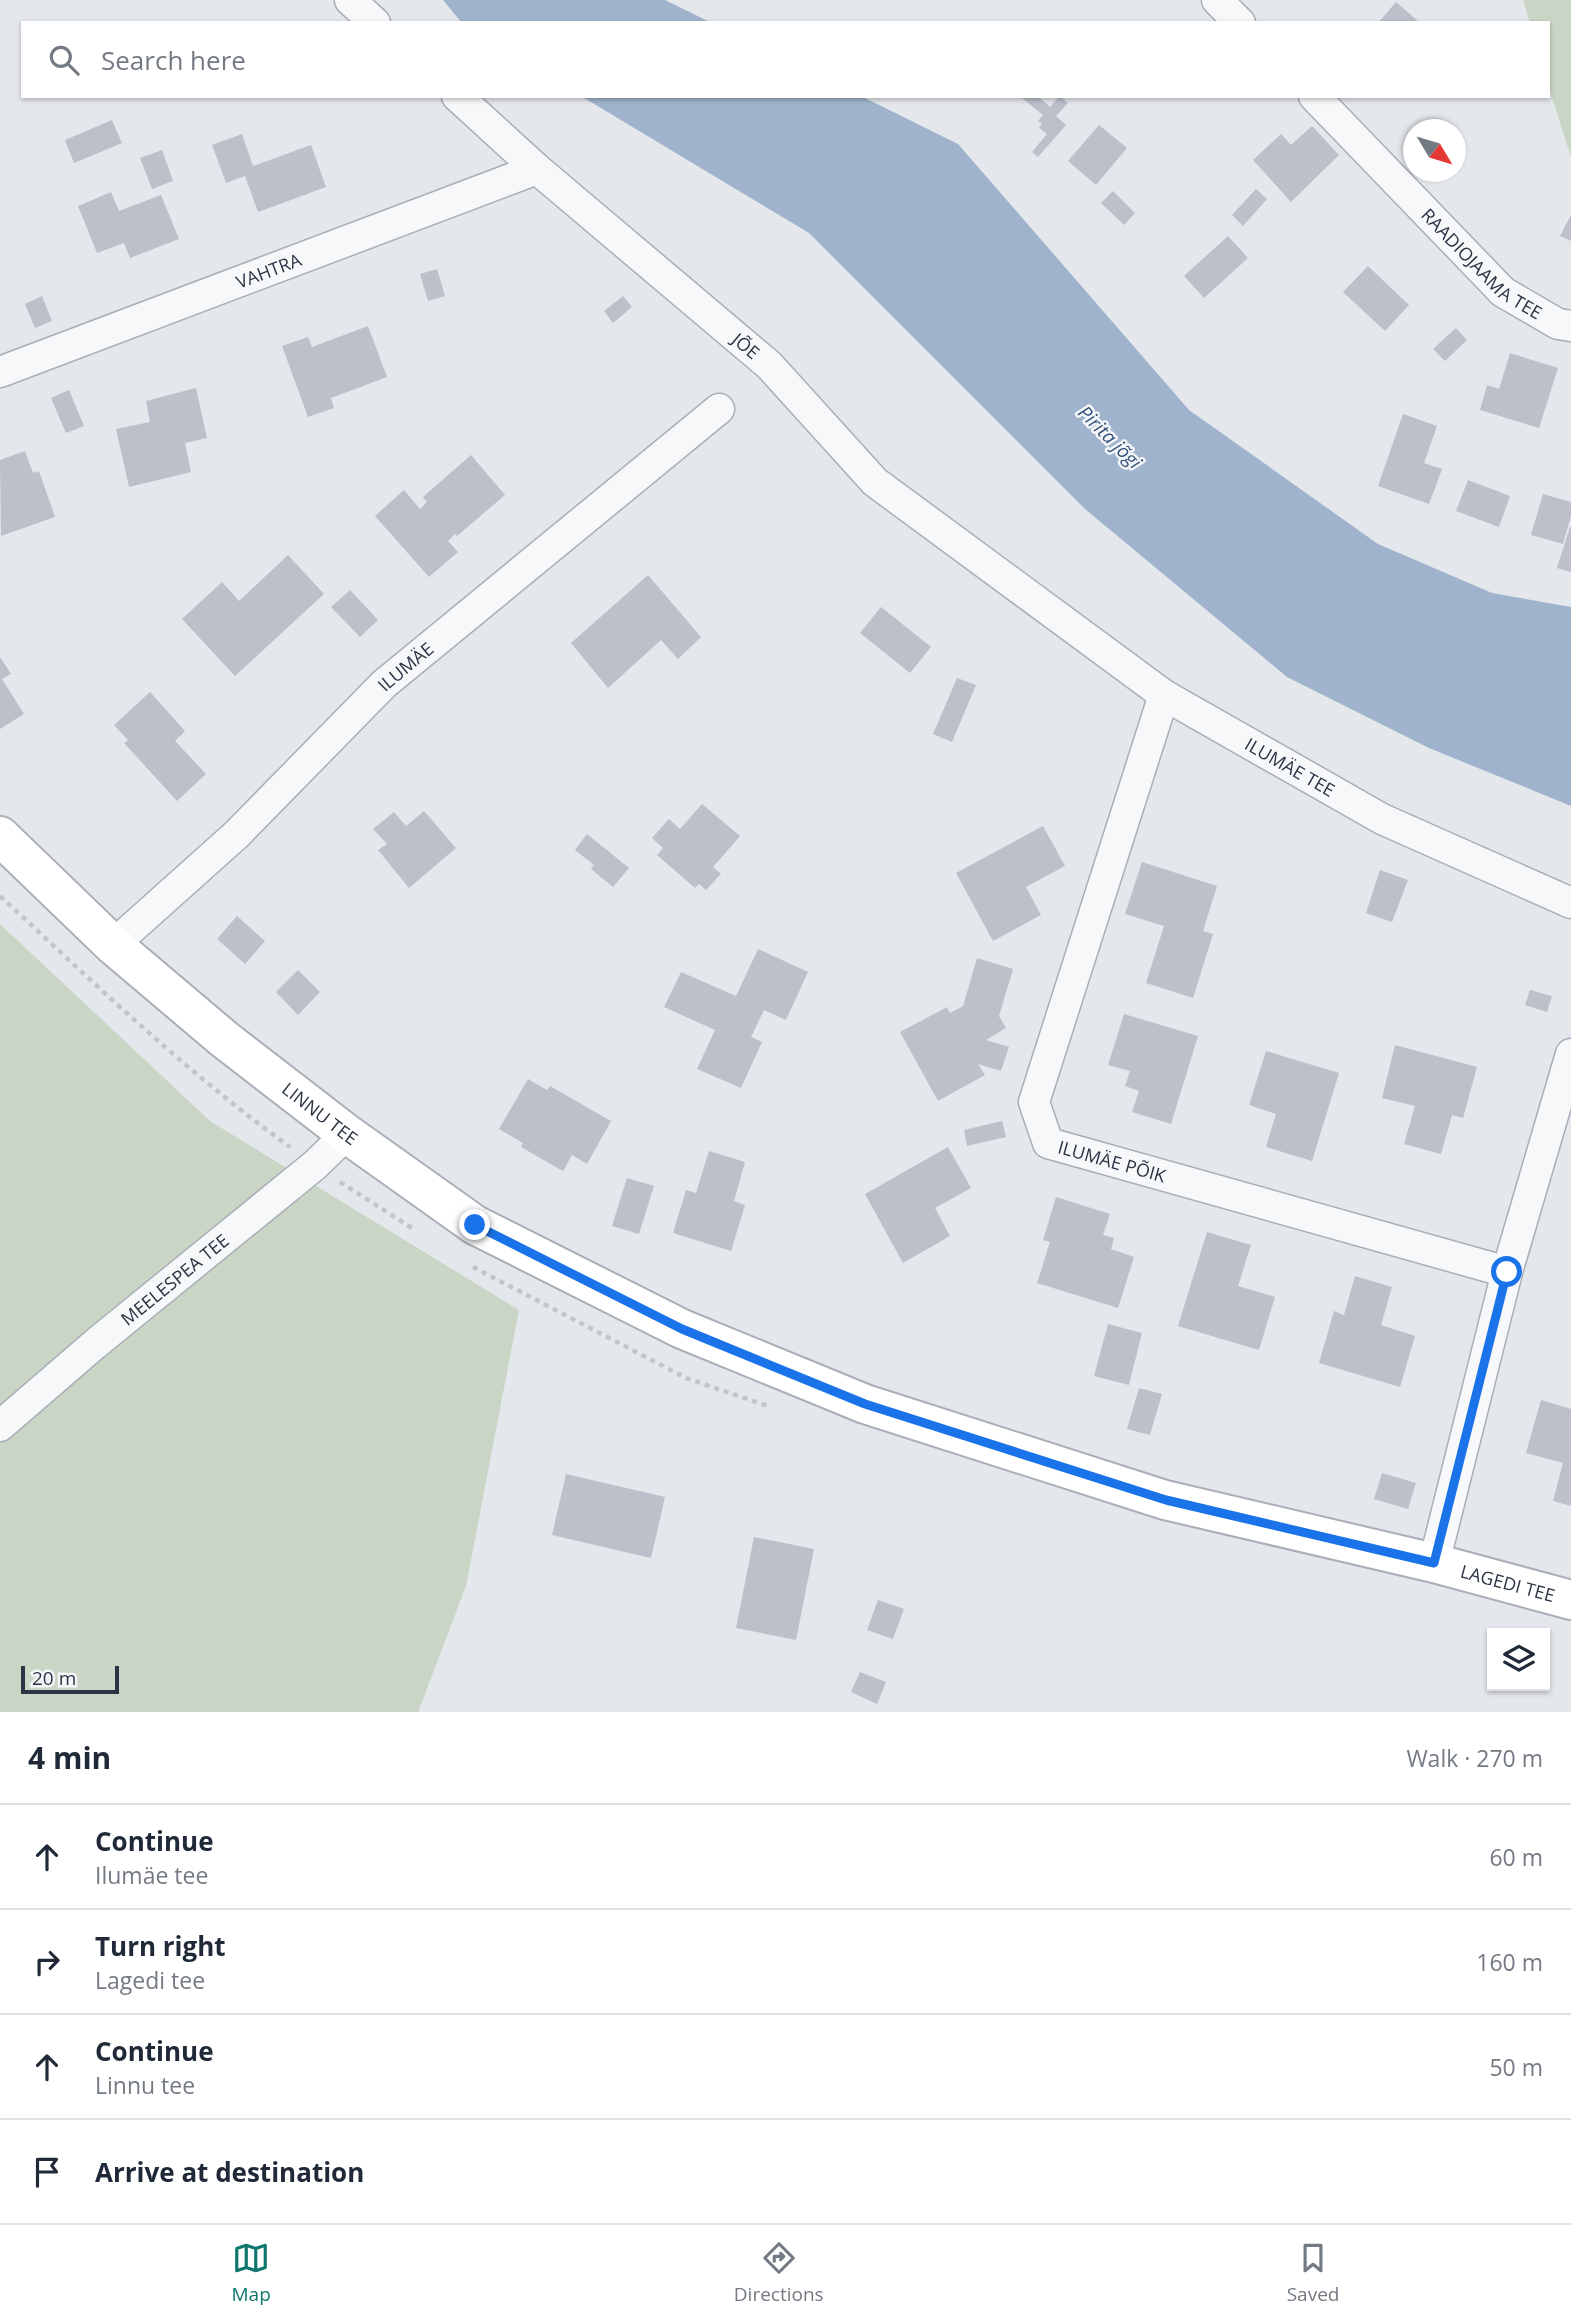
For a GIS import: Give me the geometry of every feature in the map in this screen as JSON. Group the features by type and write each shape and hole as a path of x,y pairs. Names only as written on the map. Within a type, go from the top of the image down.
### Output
{"street":[{"path":"350,0 374,21"},
{"path":"1217,0 1238,21"},
{"name":"JÕE","path":"459,98 537,169 769,365 875,482 1030,596"},
{"name":"RAADIOJAAMA TEE","path":"1316,98 1503,292 1558,324 1571,326"},
{"name":"VAHTRA","path":"0,372 537,169"},
{"name":"ILUMÄE","path":"113,945 236,835 384,684 719,409"},
{"name":"ILUMÄE TEE","path":"1030,596 1164,695 1382,819 1571,903"},
{"name":"ILUMÄE PÕIK","path":"1164,695 1034,1102 1048,1143 1507,1272"},
{"name":"LINNU TEE","path":"0,836 113,945 223,1039 347,1134 475,1225 682,1329"},
{"path":"1434,1563 1507,1272 1571,1054"},
{"name":"MEELESPEA TEE","path":"0,1426 105,1335 315,1165 347,1134"},
{"name":"LAGEDI TEE","path":"682,1329 865,1404 1166,1500 1434,1563 1571,1600"}],"green space":[{"path":"1523,0 1571,0 1571,157 1550,91 1550,21 1529,21"},
{"path":"0,924 210,1121 519,1310 466,1586 418,1712 0,1712"}],"water":[{"path":"443,0 665,0 708,21 460,21"},
{"name":"Pirita jõgi","path":"584,98 865,98 958,144 1189,410 1378,544 1492,593 1571,607 1571,806 1429,748 1287,677 1085,509 809,233"}],"building":[{"path":"1396,2 1417,20 1416,21 1380,21"},
{"path":"1022,98 1040,98 1050,107 1058,98 1068,103 1056,116 1066,125 1038,157 1032,152 1047,134 1039,128 1042,124 1038,121 1043,115"},
{"path":"112,120 122,143 74,163 65,140"},
{"path":"1099,125 1127,148 1096,185 1068,161"},
{"path":"1312,126 1339,155 1291,202 1253,160 1281,134 1291,145"},
{"path":"242,134 253,166 311,145 326,187 258,212 245,176 226,183 212,145"},
{"path":"162,150 173,181 152,189 140,158"},
{"path":"1256,189 1267,199 1243,226 1232,215"},
{"path":"1113,191 1135,213 1124,225 1101,203"},
{"path":"111,192 119,211 161,195 179,239 130,258 124,243 97,253 78,206"},
{"path":"1571,215 1571,241 1560,236"},
{"path":"1228,236 1248,258 1204,298 1184,276"},
{"path":"1368,266 1409,305 1385,331 1343,292"},
{"path":"437,269 445,296 428,301 420,274"},
{"path":"42,296 52,321 35,328 25,304"},
{"path":"623,296 632,307 613,323 604,311"},
{"path":"368,326 387,377 331,398 334,408 308,417 282,346 308,337 312,347"},
{"path":"1456,328 1467,340 1445,361 1433,349"},
{"path":"1510,353 1558,368 1539,428 1480,410 1487,385 1499,389"},
{"path":"196,388 207,438 185,443 191,472 129,487 116,429 150,422 146,401"},
{"path":"69,390 84,426 66,433 51,398"},
{"path":"1403,414 1437,426 1424,463 1442,469 1429,504 1378,486"},
{"path":"25,451 33,473 39,471 55,517 1,536 0,460"},
{"path":"471,455 505,495 448,541 458,552 429,577 375,516 404,490 420,509 427,502 423,497"},
{"path":"1468,480 1510,496 1499,527 1456,511"},
{"path":"1543,494 1571,502 1571,516 1563,544 1531,535"},
{"path":"1571,527 1571,572 1557,568"},
{"path":"288,555 324,594 235,676 182,619 222,582 239,601"},
{"path":"648,575 701,637 678,659 661,640 608,688 571,643"},
{"path":"350,590 378,620 360,637 331,607"},
{"path":"881,607 931,647 910,673 860,633"},
{"path":"0,657 11,674 2,679 24,714 0,729"},
{"path":"957,678 976,685 952,742 933,734"},
{"path":"150,692 185,731 175,741 206,774 177,801 124,743 128,740 114,725"},
{"path":"702,804 740,836 713,867 721,874 706,890 699,884 695,888 657,855 663,848 652,838 669,819 680,829"},
{"path":"424,811 456,848 409,888 378,850 387,844 373,829 394,812 406,826"},
{"path":"1043,826 1065,866 1026,887 1041,915 993,941 956,873"},
{"path":"587,834 629,868 613,887 591,869 594,865 575,850"},
{"path":"1142,862 1217,886 1203,931 1213,934 1193,998 1146,983 1164,926 1125,914"},
{"path":"1380,870 1408,880 1392,922 1366,913"},
{"path":"237,916 265,941 245,964 217,939"},
{"path":"758,949 808,972 786,1020 764,1010 751,1037 762,1042 741,1088 697,1069 715,1030 664,1007 681,972 736,996"},
{"path":"977,958 1013,969 999,1016 1006,1028 986,1040 1009,1047 1001,1071 978,1064 985,1075 938,1101 900,1032 947,1007 950,1013 963,1006"},
{"path":"298,970 320,992 298,1015 276,992"},
{"path":"1530,990 1552,996 1547,1012 1525,1005"},
{"path":"1124,1014 1198,1036 1171,1124 1132,1112 1139,1091 1125,1086 1130,1071 1108,1065"},
{"path":"1395,1045 1477,1067 1463,1118 1452,1115 1441,1154 1404,1144 1415,1106 1382,1098"},
{"path":"1266,1051 1339,1073 1312,1161 1266,1147 1276,1114 1249,1105"},
{"path":"528,1079 547,1090 550,1086 611,1121 587,1164 572,1155 563,1171 521,1147 523,1143 499,1129"},
{"path":"1002,1121 1006,1137 967,1146 964,1130"},
{"path":"948,1147 971,1188 935,1208 950,1236 903,1263 865,1194"},
{"path":"709,1151 745,1162 734,1201 745,1205 731,1251 673,1233 686,1190 696,1193"},
{"path":"627,1178 654,1186 639,1234 612,1226"},
{"path":"1056,1197 1110,1214 1103,1235 1114,1238 1111,1249 1134,1257 1118,1308 1037,1283 1050,1242 1043,1240"},
{"path":"1207,1232 1251,1245 1238,1286 1275,1297 1259,1350 1178,1326"},
{"path":"1355,1276 1392,1287 1381,1325 1415,1336 1400,1387 1319,1363 1334,1311 1344,1315"},
{"path":"1108,1324 1142,1333 1129,1385 1094,1376"},
{"path":"1139,1388 1162,1394 1150,1435 1127,1429"},
{"path":"1541,1400 1571,1409 1571,1506 1553,1501 1563,1463 1526,1453"},
{"path":"1382,1473 1416,1483 1408,1509 1374,1499"},
{"path":"566,1474 665,1497 651,1558 552,1535"},
{"path":"754,1537 814,1549 796,1640 736,1628"},
{"path":"878,1600 904,1609 893,1639 867,1630"},
{"path":"860,1672 886,1682 877,1704 851,1692"}],"route":[{"path":"475,1225 682,1329 865,1404 1166,1500 1434,1563 1507,1272"}]}
